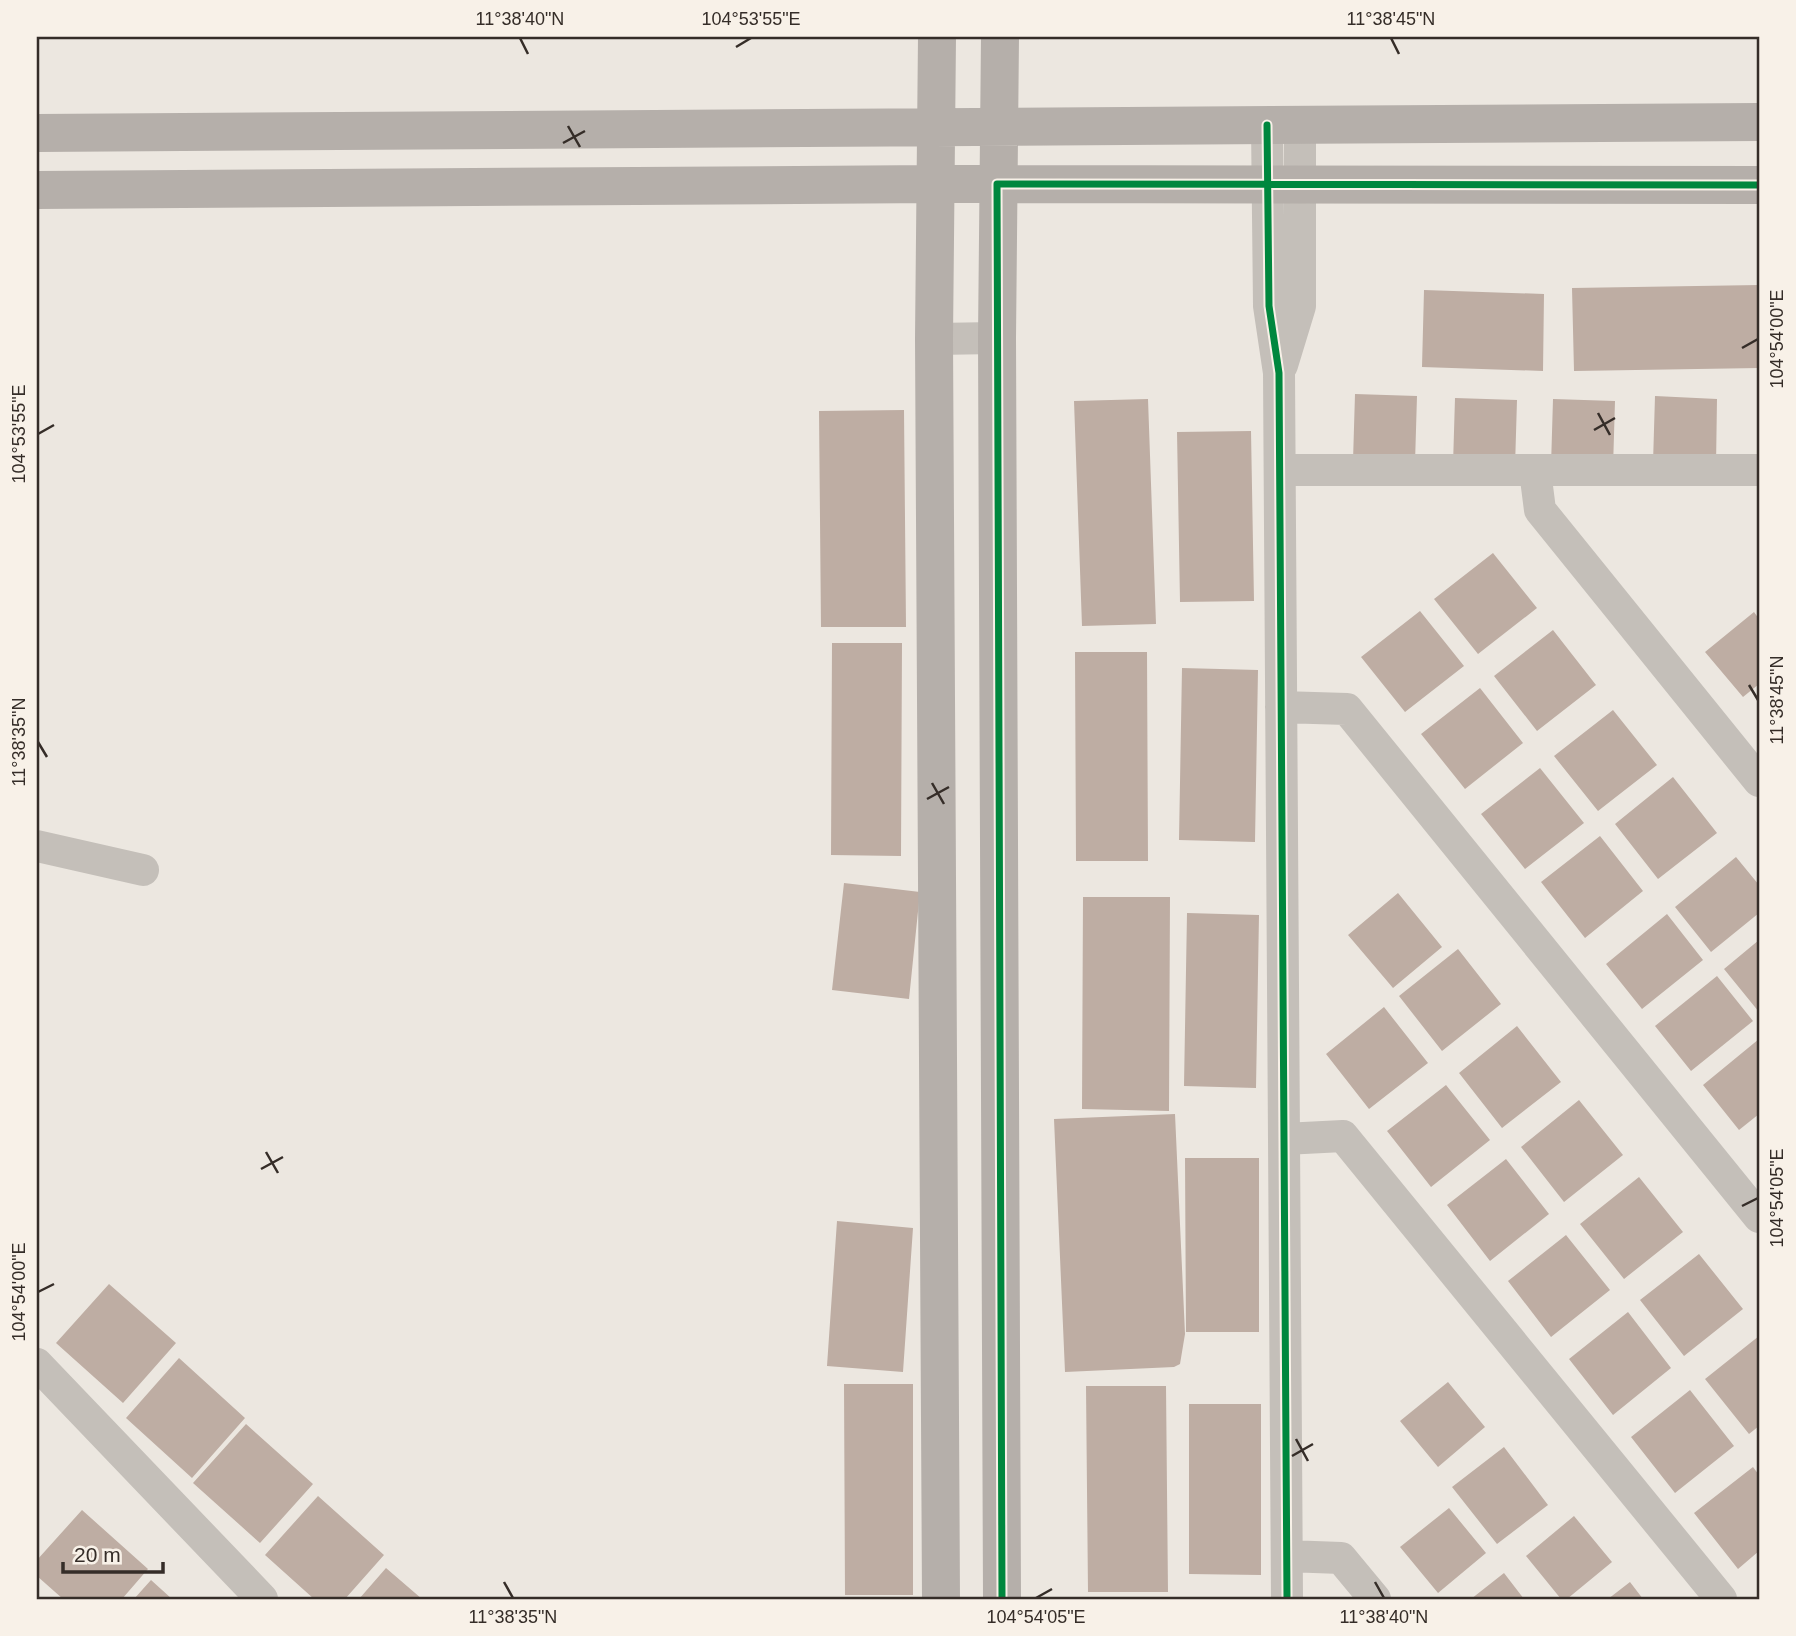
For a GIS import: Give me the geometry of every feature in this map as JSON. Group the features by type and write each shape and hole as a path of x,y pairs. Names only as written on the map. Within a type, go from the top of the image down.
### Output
{"street":[{"path":"937,37 934,339 941,1599"},
{"path":"1000,37 997,338 1002,1599"},
{"path":"37,133 1759,122"},
{"path":"1538,123 1539,184"},
{"path":"1284,125 1284,184 1269,306 1279,373 1287,1599"},
{"path":"698,186 699,129"},
{"path":"214,189 216,132"},
{"path":"37,190 935,184 1759,185"},
{"path":"934,339 997,338"},
{"path":"1280,470 1759,470"},
{"path":"1535,471 1540,510 1759,781"},
{"path":"1281,707 1346,709 1759,1217"},
{"path":"37,846 143,870"},
{"path":"1284,1139 1343,1136 1721,1599"},
{"path":"37,1364 262,1599"},
{"path":"1287,1556 1340,1558 1375,1599"}],"building":[{"path":"1759,285 1759,368 1574,371 1572,288"},
{"path":"1424,290 1544,294 1543,371 1422,367"},
{"path":"1355,394 1417,396 1415,463 1353,461"},
{"path":"1655,396 1717,399 1716,466 1653,463"},
{"path":"1455,398 1517,400 1515,467 1453,465"},
{"path":"1148,399 1156,624 1082,626 1074,401"},
{"path":"1553,399 1615,401 1613,468 1551,466"},
{"path":"904,410 906,627 821,627 819,411"},
{"path":"1251,431 1254,601 1180,602 1177,432"},
{"path":"1493,553 1537,608 1478,654 1434,599"},
{"path":"1420,611 1464,666 1405,712 1361,657"},
{"path":"1754,612 1759,619 1759,684 1743,697 1705,652"},
{"path":"1553,630 1596,685 1537,731 1494,676"},
{"path":"832,643 902,643 901,856 831,855"},
{"path":"1075,652 1147,652 1148,861 1076,861"},
{"path":"1182,668 1258,670 1255,842 1179,840"},
{"path":"1480,688 1523,743 1465,789 1421,734"},
{"path":"1613,710 1657,765 1598,811 1554,756"},
{"path":"1540,768 1584,823 1525,869 1481,814"},
{"path":"1673,777 1717,833 1658,879 1615,824"},
{"path":"1600,836 1643,891 1585,938 1541,882"},
{"path":"1736,857 1759,885 1759,913 1711,952 1675,907"},
{"path":"844,883 920,892 909,999 832,990"},
{"path":"1398,893 1442,947 1393,988 1348,935"},
{"path":"1083,897 1170,897 1169,1111 1082,1109"},
{"path":"1187,913 1259,915 1256,1088 1184,1086"},
{"path":"1667,914 1703,960 1642,1009 1606,964"},
{"path":"1759,940 1759,1012 1724,969"},
{"path":"1458,949 1501,1004 1442,1051 1399,996"},
{"path":"1717,976 1753,1021 1691,1071 1655,1026"},
{"path":"1384,1007 1428,1063 1369,1109 1326,1054"},
{"path":"1517,1026 1561,1082 1502,1128 1459,1073"},
{"path":"1759,1039 1759,1114 1739,1130 1703,1085"},
{"path":"1446,1085 1490,1140 1431,1187 1387,1131"},
{"path":"1579,1100 1623,1155 1564,1202 1521,1147"},
{"path":"1175,1114 1185,1334 1180,1364 1174,1367 1065,1372 1054,1119"},
{"path":"1185,1158 1259,1158 1259,1332 1186,1332"},
{"path":"1506,1159 1549,1214 1490,1261 1447,1205"},
{"path":"1639,1177 1683,1232 1624,1279 1580,1224"},
{"path":"837,1221 913,1228 903,1372 827,1366"},
{"path":"1566,1235 1610,1290 1551,1337 1508,1281"},
{"path":"1699,1254 1743,1309 1684,1356 1640,1300"},
{"path":"109,1284 176,1343 123,1403 56,1343"},
{"path":"1628,1312 1671,1368 1613,1415 1569,1359"},
{"path":"1759,1336 1759,1426 1749,1434 1705,1379"},
{"path":"179,1358 245,1418 192,1478 126,1418"},
{"path":"1448,1382 1485,1427 1438,1467 1400,1421"},
{"path":"844,1384 913,1384 913,1595 845,1595"},
{"path":"1086,1386 1166,1386 1168,1592 1088,1592"},
{"path":"1690,1390 1734,1446 1675,1493 1631,1437"},
{"path":"1189,1404 1261,1404 1261,1575 1189,1574"},
{"path":"246,1424 313,1484 260,1543 193,1483"},
{"path":"1504,1447 1548,1505 1497,1544 1452,1487"},
{"path":"1753,1467 1759,1475 1759,1551 1738,1569 1694,1513"},
{"path":"318,1496 384,1555 345,1599 314,1599 265,1555"},
{"path":"1449,1508 1486,1553 1438,1593 1400,1547"},
{"path":"82,1510 148,1569 122,1599 63,1599 37,1576 37,1560"},
{"path":"1574,1516 1612,1562 1567,1599 1561,1599 1526,1556"},
{"path":"386,1568 422,1599 359,1599"},
{"path":"1504,1573 1524,1599 1471,1599"},
{"path":"151,1580 172,1599 134,1599"},
{"path":"1630,1582 1643,1599 1608,1599"}],"cycle path":[{"path":"1267,125 1269,306 1279,373 1287,1599"},
{"path":"1002,1599 997,184 1759,185"}]}
